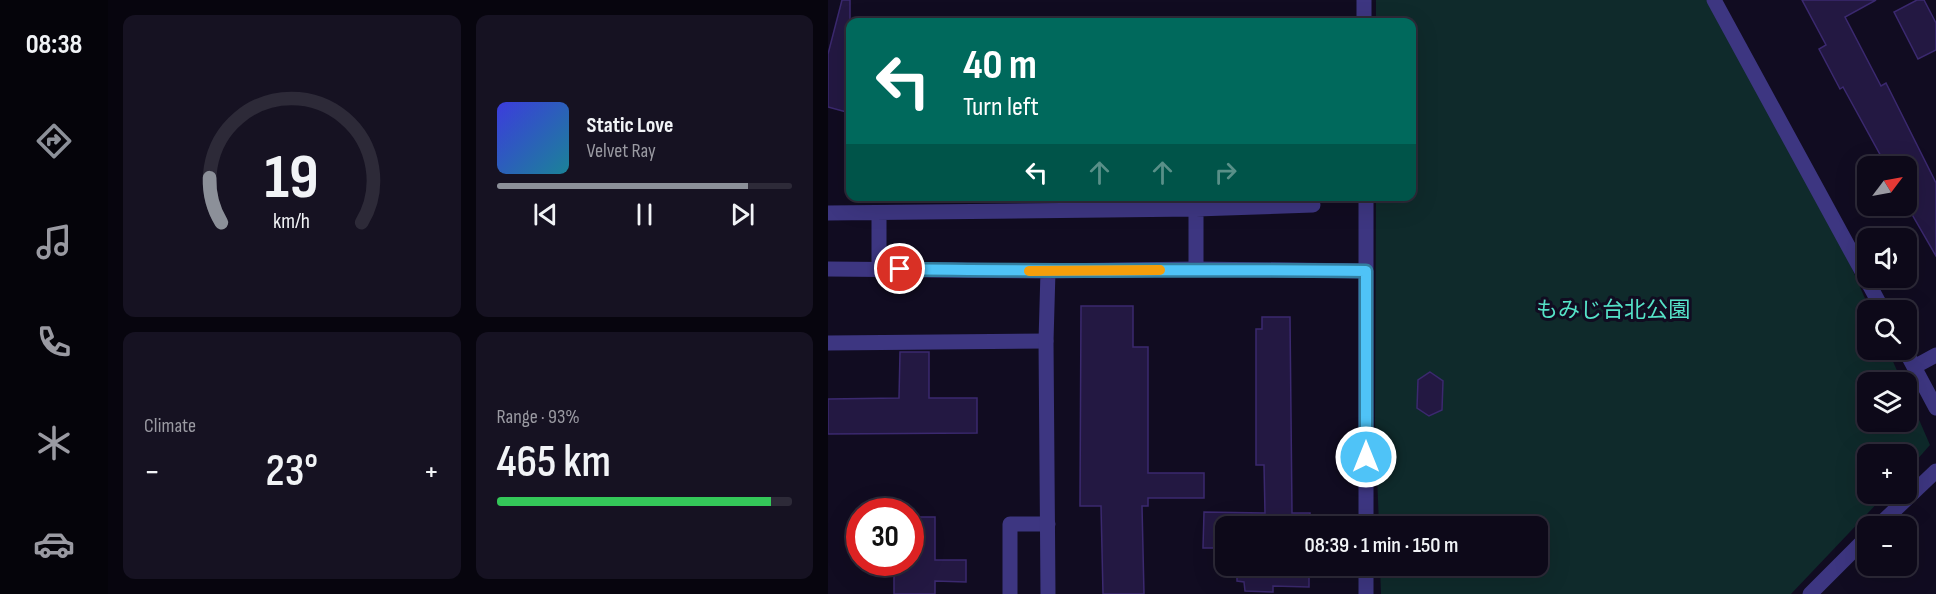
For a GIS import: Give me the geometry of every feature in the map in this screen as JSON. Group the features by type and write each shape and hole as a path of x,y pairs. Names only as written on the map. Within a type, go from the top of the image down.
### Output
{"street":[{"path":"1364,0 1364,18"},
{"path":"1714,0 1878,300"},
{"path":"1366,201 1366,516"},
{"path":"828,213 1196,209 1313,205"},
{"path":"1196,209 1196,269"},
{"path":"879,213 879,268"},
{"path":"828,269 1366,271"},
{"path":"1048,271 1046,341 1048,594"},
{"path":"828,343 1046,341"},
{"path":"1914,367 1936,355"},
{"path":"1910,360 1936,408"},
{"path":"1889,516 1936,471"},
{"path":"1010,594 1010,524 1048,524"},
{"path":"1810,594 1857,547"},
{"path":"1365,594 1366,576"}],"green space":[{"name":"もみじ台北公園","path":"1376,0 1709,0 1847,257 1857,280 1857,288 1860,288 1866,300 1857,300 1857,360 1892,360 1898,372 1857,372 1857,432 1917,432 1917,415 1930,445 1917,460 1917,444 1857,444 1857,504 1876,504 1865,516 1857,516 1857,525 1791,594 1381,594 1380,576 1548,576 1548,516 1379,516 1375,421 1376,201 1416,201 1416,18 1376,18"}],"building":[{"path":"842,0 850,0 850,18 846,18 846,112 828,107 828,54"},
{"path":"1802,0 1876,0 1845,17 1881,86 1886,83 1936,183 1936,256 1913,216 1917,216 1917,156 1881,156 1843,87 1840,89 1819,49 1826,45"},
{"path":"1917,0 1924,0 1936,23 1936,50 1918,59 1894,12"},
{"path":"1081,306 1133,306 1133,347 1148,347 1148,473 1204,473 1204,498 1148,498 1148,506 1142,506 1144,594 1103,594 1101,506 1080,506"},
{"path":"1262,317 1290,317 1292,513 1310,513 1310,516 1215,516 1215,548 1203,548 1204,512 1265,513 1264,465 1256,465 1256,329 1262,329"},
{"path":"900,352 929,352 929,398 977,398 977,433 828,434 828,399 899,398"},
{"path":"1430,372 1443,381 1442,410 1429,416 1417,408 1418,380"},
{"path":"924,517 935,517 935,560 966,560 966,582 935,581 935,594 894,594 894,576 924,576"},
{"path":"1237,576 1309,576 1309,587 1273,586 1273,592 1245,591 1244,582 1237,581"}],"slow traffic":[{"path":"1029,271 1160,270"}],"route":[{"path":"900,269 1366,271 1366,457"}]}
